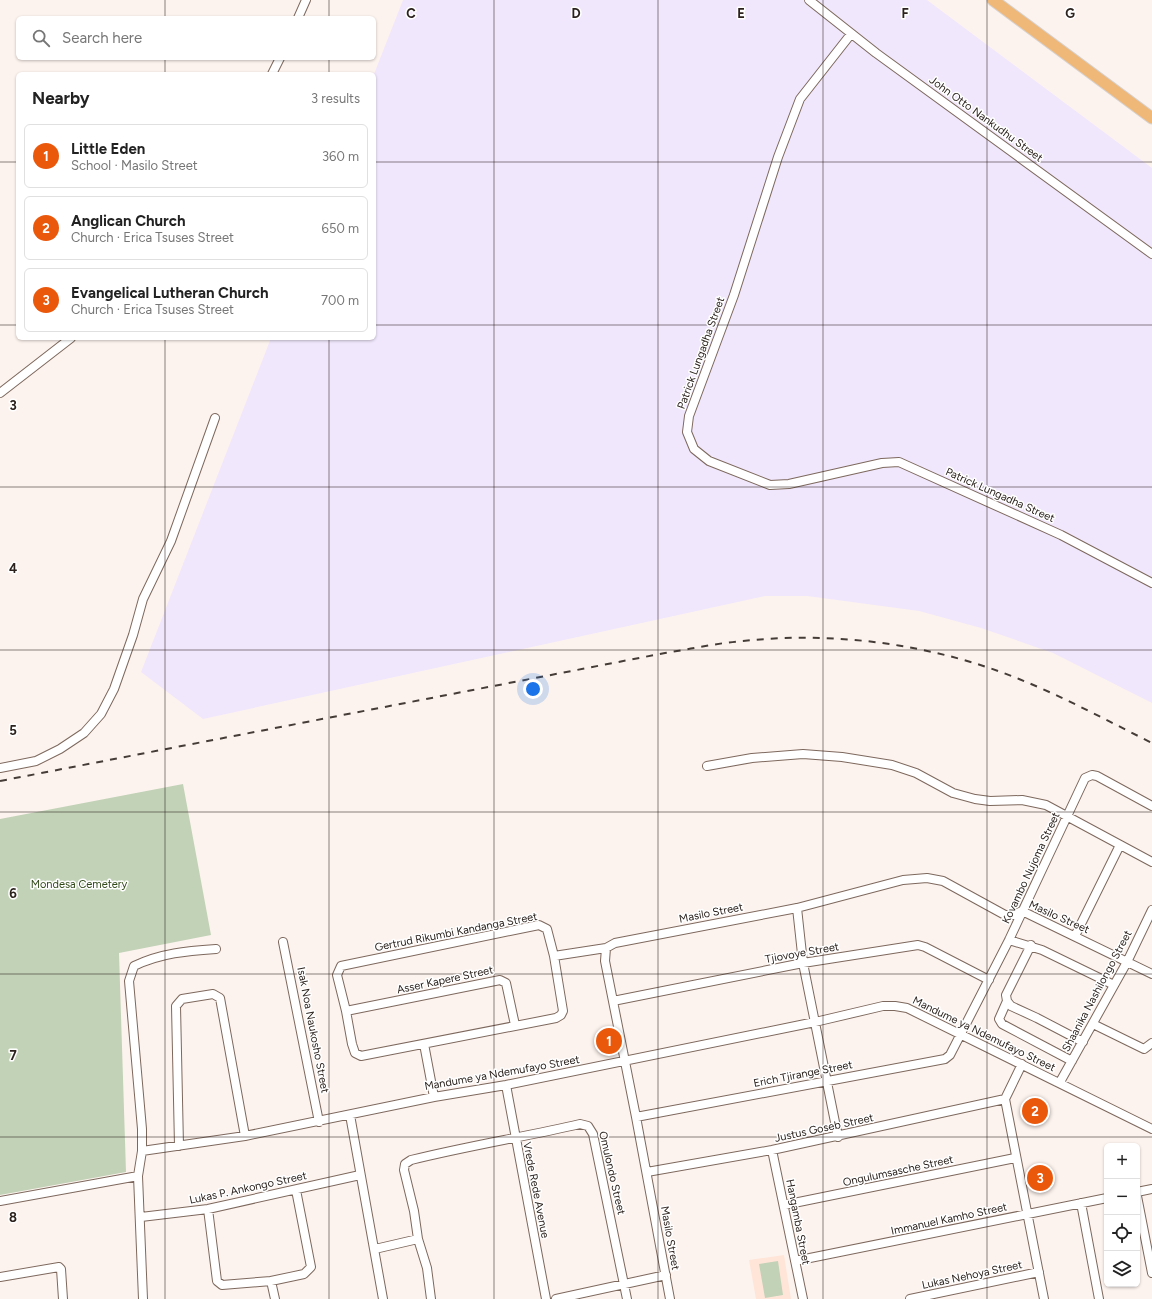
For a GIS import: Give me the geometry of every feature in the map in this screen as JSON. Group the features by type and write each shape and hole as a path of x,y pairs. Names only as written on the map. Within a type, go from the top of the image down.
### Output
{"highway":[{"path":"993,0 1152,118"}],"street":[{"path":"299,16 306,0"},
{"name":"John Otto Nankudhu Street","path":"809,0 851,34 1152,254"},
{"name":"Patrick Lungadha Street","path":"851,34 800,99 789,128 734,295 690,416 687,432 694,449 709,461 770,485 789,484 882,464 899,462 1061,535 1152,583"},
{"path":"273,72 279,60"},
{"path":"0,393 68,340"},
{"path":"0,768 36,761 60,749 84,733 101,714 114,689 133,635 143,599 171,541 215,418"},
{"path":"707,766 752,758 804,754 842,757 892,765 916,773 953,793 974,799 990,802 1034,801 1046,805 1152,862"},
{"name":"Kovambo Nujoma Street","path":"961,1035 1068,818 1085,778 1092,775 1152,806"},
{"path":"1075,936 1120,845"},
{"name":"Masilo Street","path":"670,1299 647,1172 605,961 606,948 615,943 797,908 903,880 927,878 943,881 1005,915 1013,915 1022,911 1152,974"},
{"path":"797,908 804,962 838,1136"},
{"name":"Shaanika Nashilongo Street","path":"1060,1082 1127,962 1151,915"},
{"name":"Gertrud Rikumbi Kandanga Street","path":"539,925 547,929 554,956 563,1011 561,1015 556,1018 361,1056 355,1053 337,974 341,966 539,925"},
{"path":"1009,940 1031,945 1114,985"},
{"name":"Isak Noa Naukosho Street","path":"283,942 319,1122"},
{"name":"Tjiovoye Street","path":"613,1001 804,962 918,945 925,947 989,980"},
{"path":"1031,945 1006,995 1007,1001 1011,1006 1083,1042"},
{"path":"554,956 606,948"},
{"path":"143,1299 141,1218 138,1176 142,1151 142,1129 129,981 134,966 149,959 170,953 216,949"},
{"name":"Asser Kapere Street","path":"346,1011 500,980 506,983 515,1025"},
{"path":"179,1146 176,1006 182,999 214,994 220,998 245,1136"},
{"path":"1007,1001 999,1019 1002,1024 1072,1061"},
{"name":"Mandume ya Ndemufayo Street","path":"142,1151 245,1136 319,1122 434,1097 506,1085 816,1022 883,1006 907,1008 1060,1082 1152,1129"},
{"path":"1093,1024 1144,1049 1152,1043"},
{"name":"Erich Tjirange Street","path":"636,1117 826,1080 945,1059 950,1056 961,1035"},
{"path":"424,1044 434,1097"},
{"path":"1022,1064 1005,1100 1015,1158 1044,1299"},
{"name":"Vrede Rede Avenue","path":"506,1085 546,1299"},
{"name":"Justus Goseb Street","path":"647,1172 772,1150 1005,1100"},
{"path":"350,1115 384,1299"},
{"name":"Omulondo Street","path":"418,1238 414,1211 404,1170 405,1164 412,1160 457,1149 515,1139 580,1124 588,1126 594,1134 627,1299"},
{"name":"Hangamba Street","path":"772,1150 803,1299"},
{"name":"Ongulumsasche Street","path":"784,1205 1015,1158"},
{"name":"Lukas P. Ankongo Street","path":"141,1218 208,1209 246,1199 296,1190 360,1175"},
{"path":"0,1201 138,1176"},
{"path":"1140,1191 1152,1189"},
{"path":"208,1209 218,1281 222,1285 226,1286 272,1281 304,1274 311,1267 296,1190"},
{"name":"Immanuel Kamho Street","path":"795,1261 1104,1199"},
{"path":"1081,1204 1099,1299"},
{"path":"1140,1211 1152,1273"},
{"path":"375,1249 418,1238 427,1268 431,1299"},
{"path":"0,1277 59,1267 61,1269 63,1299"},
{"name":"Lukas Nehoya Street","path":"910,1299 1039,1272"},
{"path":"556,1299 666,1275"},
{"path":"272,1281 275,1299"}],"shaded area":[{"path":"403,0 927,0 1152,168 1152,703 1053,653 981,628 919,611 807,596 765,596 203,719 141,672 270,340 376,340 376,72 375,72"},
{"path":"615,1030 618,1049 603,1053 599,1033"},
{"path":"784,1255 791,1299 756,1299 749,1260"}],"green space":[{"name":"Mondesa Cemetery","path":"183,784 211,935 119,953 126,1172 0,1195 0,819"},
{"path":"778,1261 783,1295 765,1298 759,1264"}],"railway":[{"path":"0,781 665,653 724,643 777,638 848,639 918,649 952,657 986,667 1036,686 1152,743"}],"place":[{"name":"Little Eden","path":"609,1041"},
{"name":"Anglican Church","path":"1035,1111"},
{"name":"Evangelical Lutheran Church","path":"1040,1178"}]}
